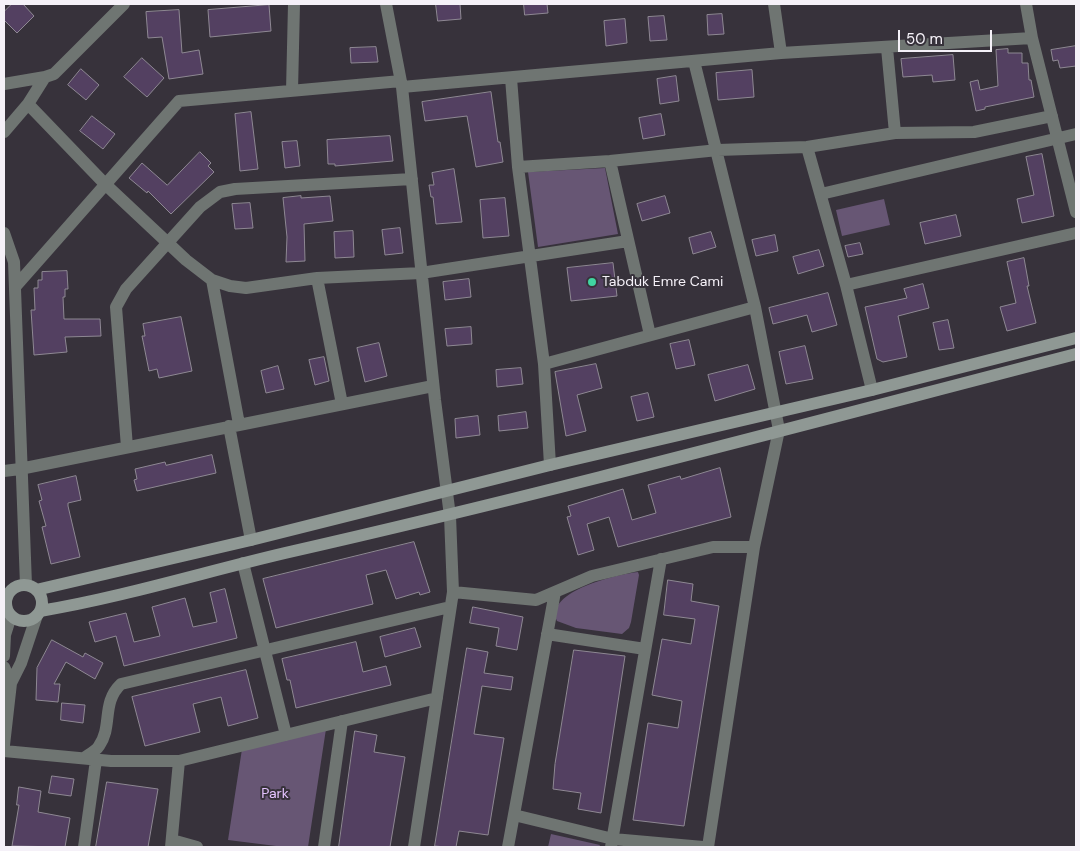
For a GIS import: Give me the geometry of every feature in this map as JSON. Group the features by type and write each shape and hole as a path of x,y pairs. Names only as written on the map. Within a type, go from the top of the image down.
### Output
{"street":[{"path":"4,84 45,78 54,74 124,4"},
{"path":"292,91 294,4"},
{"path":"386,4 402,84 433,386 450,516 453,592 414,847"},
{"path":"774,4 781,53"},
{"path":"1026,4 1032,38 1076,212"},
{"path":"11,293 179,101 292,91 511,78 781,53 1032,38"},
{"path":"887,48 895,132"},
{"path":"694,61 718,150 754,307 779,430 754,547 708,847"},
{"path":"4,132 28,104 45,78"},
{"path":"511,78 518,167 544,364 550,465"},
{"path":"28,104 105,184 169,244 212,280 246,288 317,278 421,273 628,241"},
{"path":"518,167 610,161 718,150 807,147 895,132 974,132 1052,116"},
{"path":"821,194 1076,134"},
{"path":"807,147 846,285 872,390"},
{"path":"610,161 650,335"},
{"path":"127,447 116,308 126,289 169,244 200,207 220,192 235,189 412,179"},
{"path":"4,232 14,262 11,293 20,469 31,587 41,599 21,663 11,683 5,722 4,745"},
{"path":"846,285 1076,233"},
{"path":"317,278 342,404"},
{"path":"212,280 252,540"},
{"path":"544,364 754,307"},
{"path":"4,656 8,614 7,591 15,587 31,587 252,540 550,465 774,411 872,390 1076,338"},
{"path":"8,614 21,621 27,621 38,613 243,563 450,516 1076,354"},
{"path":"4,471 433,386"},
{"path":"453,592 536,600 592,576 661,559 714,547 754,547"},
{"path":"612,843 661,559"},
{"path":"243,563 286,735"},
{"path":"508,847 555,592"},
{"path":"84,847 90,759 99,747 105,733 112,692 121,684 450,608"},
{"path":"547,634 645,649"},
{"path":"4,668 11,683"},
{"path":"4,751 90,759 179,761 437,698"},
{"path":"324,847 342,721"},
{"path":"179,761 172,844 197,847"},
{"path":"514,815 612,843 703,847"}],"green space":[{"path":"605,168 618,234 538,247 528,172"},
{"path":"884,199 890,225 842,236 836,210"},
{"path":"638,572 631,622 629,628 622,634 576,628 557,621 556,610 562,601 572,593 601,580"},
{"name":"Park","path":"326,729 308,847 284,847 228,840 242,749"},
{"path":"551,834 600,845 599,847 548,847"}],"building":[{"path":"12,4 23,4 34,16 17,33 4,20 4,12"},
{"path":"436,4 460,4 461,19 438,21"},
{"path":"524,4 547,4 548,13 525,15"},
{"path":"269,5 271,31 210,37 208,10"},
{"path":"179,10 182,53 199,50 203,74 169,79 162,37 148,38 146,12"},
{"path":"722,14 724,34 708,35 707,15"},
{"path":"664,16 667,40 650,41 648,17"},
{"path":"625,19 627,43 606,46 604,21"},
{"path":"1076,46 1076,66 1060,68 1058,60 1053,61 1051,50"},
{"path":"376,47 378,62 351,63 350,48"},
{"path":"1008,49 1008,53 1022,53 1022,63 1028,63 1029,80 1031,80 1034,97 985,107 985,109 976,111 970,82 978,80 980,90 998,86 996,50"},
{"path":"953,55 955,80 933,82 932,75 903,77 901,59"},
{"path":"142,58 164,78 147,97 124,77"},
{"path":"81,69 99,85 86,100 68,85"},
{"path":"752,70 754,97 718,100 716,73"},
{"path":"676,76 679,101 660,104 657,79"},
{"path":"491,92 498,142 500,142 503,162 476,167 467,116 425,121 422,102"},
{"path":"251,112 258,169 240,171 235,114"},
{"path":"661,114 665,135 643,139 639,118"},
{"path":"92,116 115,134 103,149 80,131"},
{"path":"390,136 393,161 335,166 335,164 328,164 327,140"},
{"path":"297,141 300,166 285,168 282,142"},
{"path":"200,152 211,163 208,166 214,172 171,214 148,191 147,193 129,178 142,163 167,185"},
{"path":"1042,154 1054,216 1022,223 1017,199 1034,195 1026,157"},
{"path":"454,169 462,222 436,224 433,197 431,197 429,185 434,185 432,173"},
{"path":"301,196 301,198 330,196 333,221 304,224 305,261 286,262 287,237 283,198"},
{"path":"665,196 670,213 642,221 637,204"},
{"path":"505,198 509,236 483,238 480,200"},
{"path":"250,203 253,228 235,229 232,204"},
{"path":"956,215 961,236 925,244 920,223"},
{"path":"400,228 403,253 385,255 382,230"},
{"path":"353,231 354,257 335,258 334,232"},
{"path":"711,232 716,247 693,254 689,238"},
{"path":"775,235 778,251 756,256 752,240"},
{"path":"860,243 863,254 848,257 845,246"},
{"path":"819,250 824,266 798,274 793,257"},
{"path":"1024,258 1029,286 1027,286 1036,323 1007,331 1000,307 1016,303 1007,262"},
{"name":"Tabduk Emre Cami","path":"613,263 617,296 571,301 567,268"},
{"path":"67,271 68,289 65,289 65,297 63,297 64,319 100,319 101,336 65,337 67,352 34,355 31,310 35,310 34,288 38,288 38,280 42,280 42,272"},
{"path":"469,279 471,297 445,300 443,282"},
{"path":"923,284 929,308 898,316 907,357 883,362 877,359 865,307 907,298 904,289"},
{"path":"828,293 837,325 812,332 807,315 773,324 769,308"},
{"path":"181,317 192,371 159,378 157,369 149,371 142,336 145,336 143,324"},
{"path":"948,320 954,348 939,350 933,323"},
{"path":"471,327 472,344 447,346 445,329"},
{"path":"689,340 695,365 676,369 670,344"},
{"path":"379,343 387,376 365,382 357,348"},
{"path":"805,346 813,379 786,384 779,352"},
{"path":"324,357 329,381 315,385 309,360"},
{"path":"596,364 602,388 577,395 586,431 566,436 555,372"},
{"path":"748,365 755,389 715,401 708,375"},
{"path":"278,366 284,389 266,393 261,371"},
{"path":"521,368 523,384 497,387 496,370"},
{"path":"648,393 654,417 637,421 631,397"},
{"path":"526,412 528,428 499,431 498,416"},
{"path":"478,416 480,435 456,438 455,419"},
{"path":"212,455 216,473 137,491 134,480 137,479 135,469 165,462 166,465"},
{"path":"720,468 731,517 618,547 609,517 587,524 594,550 578,555 567,517 571,516 568,506 623,489 632,520 656,513 648,485 680,476 681,479"},
{"path":"76,476 81,500 68,503 68,506 80,557 51,564 42,527 46,526 39,501 42,500 38,485"},
{"path":"414,542 430,592 420,595 419,592 396,599 386,570 366,575 373,604 276,628 263,579"},
{"path":"668,580 693,584 691,601 719,606 684,826 633,820 648,723 678,728 682,701 652,695 662,639 691,644 695,619 664,615"},
{"path":"225,589 237,638 124,666 116,636 95,642 89,622 126,613 134,642 160,636 152,607 185,598 193,627 217,622 210,593"},
{"path":"473,607 523,617 517,650 496,646 499,628 470,623"},
{"path":"415,628 421,647 385,657 380,637"},
{"path":"52,640 83,657 85,653 103,663 95,679 66,662 54,684 60,684 58,702 36,700 37,668"},
{"path":"356,642 363,672 386,666 391,685 296,708 290,680 287,680 282,659"},
{"path":"467,648 488,652 484,673 513,677 511,690 482,686 474,734 504,738 488,835 459,831 456,847 435,846"},
{"path":"574,650 625,656 601,813 578,809 581,793 553,789 555,764"},
{"path":"246,670 258,718 228,726 221,697 193,704 200,732 145,746 132,697"},
{"path":"62,703 85,705 83,723 61,720"},
{"path":"355,731 377,735 374,752 405,757 390,847 339,847"},
{"path":"52,776 74,779 71,796 49,793"},
{"path":"107,782 158,789 148,847 96,847"},
{"path":"19,787 41,791 38,812 70,818 65,847 12,846 19,805 17,805"}],"place":[{"name":"Tabduk Emre Cami","path":"592,282"}]}
